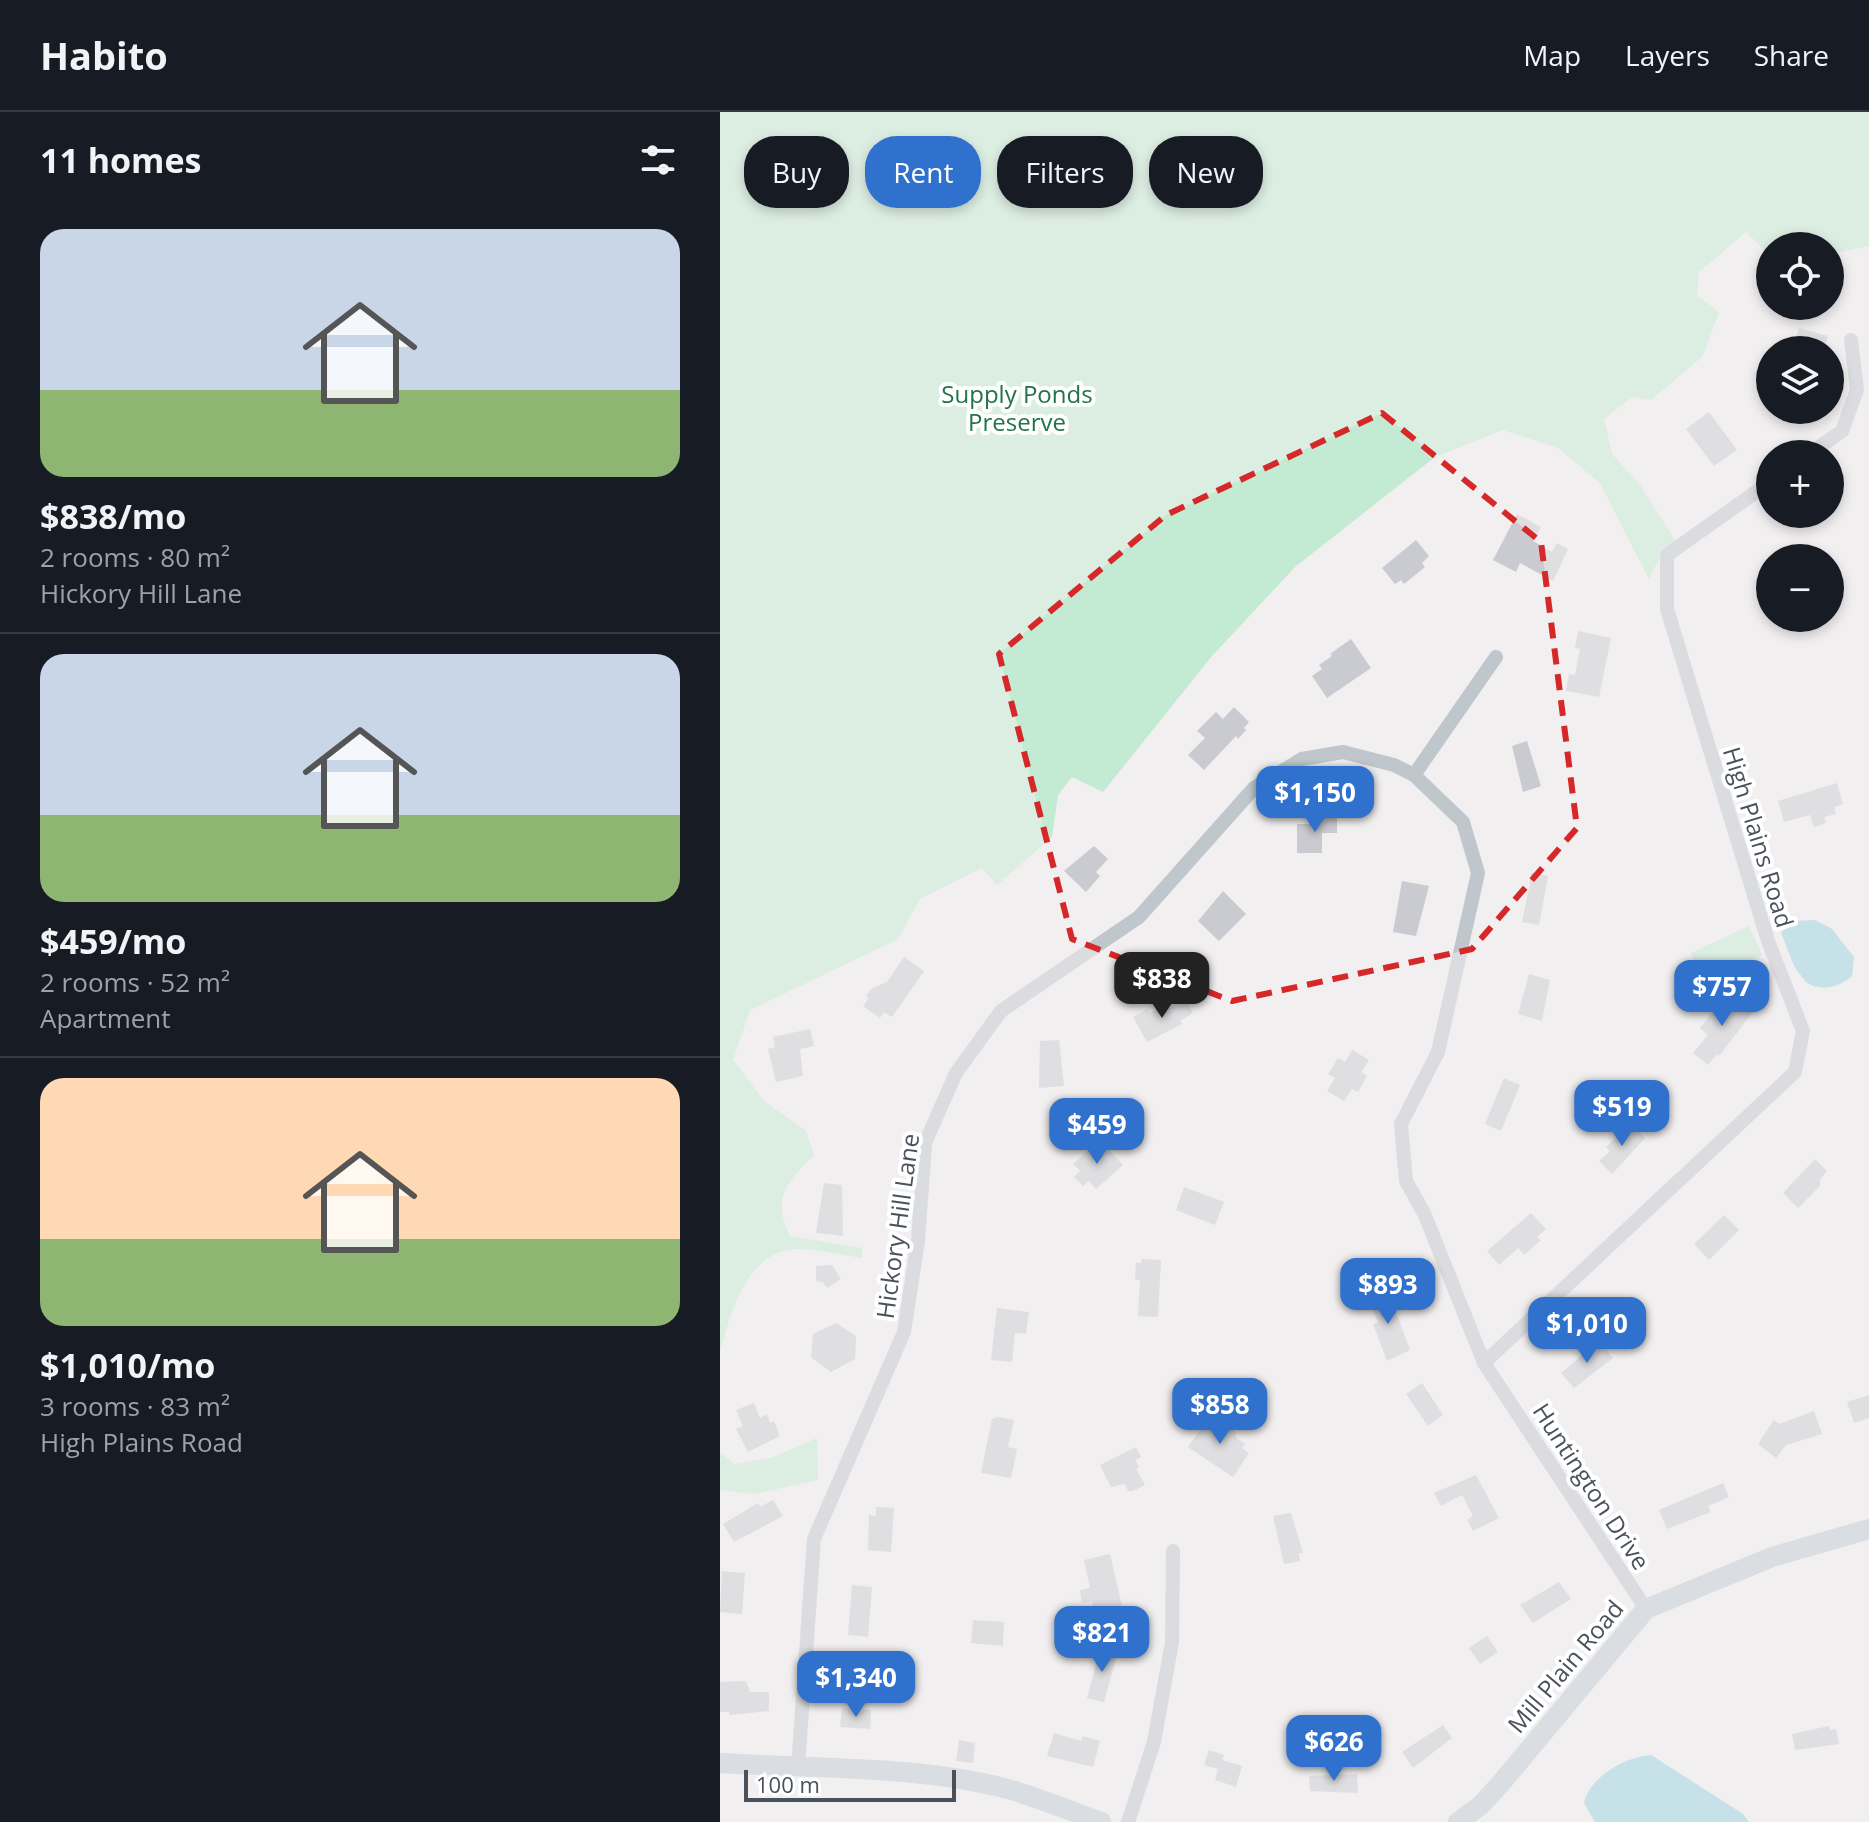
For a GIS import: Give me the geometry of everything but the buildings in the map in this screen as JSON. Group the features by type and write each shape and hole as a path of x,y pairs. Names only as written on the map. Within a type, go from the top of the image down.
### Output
{"street":[{"path":"1829,440 1842,431 1857,390 1851,340"},
{"name":"High Plains Road","path":"1484,1363 1795,1072 1803,1031 1768,941 1667,609 1664,567 1667,555 1756,492"},
{"path":"1414,775 1496,657"},
{"name":"Hickory Hill Lane","path":"798,1767 814,1539 904,1332 918,1241 925,1143 956,1073 1001,1011 1139,917 1254,788 1302,759 1343,752 1385,761 1414,775 1463,822 1478,873 1438,1052 1401,1124 1406,1181 1424,1213"},
{"name":"Huntington Drive","path":"1424,1213 1484,1363 1646,1609"},
{"name":"Mill Plain Road","path":"1458,1822 1481,1805 1502,1782 1646,1609 1772,1557 1869,1529"},
{"path":"1128,1822 1154,1742 1172,1642 1173,1551"},
{"path":"720,1763 980,1783 1010,1790 1101,1822"}],"highlighted area":[{"path":"1382,413 1541,542 1577,828 1472,949 1232,1001 1072,939 999,654 1166,515"}],"green space":[{"name":"Supply Ponds Preserve","path":"720,112 1869,112 1869,246 1844,251 1844,232 1756,232 1756,242 1746,232 1699,272 1697,295 1719,312 1703,356 1651,400 1632,397 1604,419 1612,454 1640,485 1675,540 1661,554 1649,579 1600,483 1558,448 1503,430 1435,457 1295,567 1212,656 1103,792 1072,777 1058,795 1052,837 997,885 982,868 920,899 898,939 750,1010 733,1060 764,1101 806,1131 814,1155 785,1191 782,1201 784,1223 790,1236 862,1248 862,1258 799,1249 766,1259 744,1285 720,1351"},
{"path":"1749,926 1762,955 1705,982 1691,953"},
{"path":"817,1438 818,1480 754,1494 720,1490 720,1452 734,1464 771,1458"}],"water":[{"path":"1815,920 1832,929 1854,957 1852,976 1825,988 1807,983 1795,968 1781,933 1791,921"},
{"path":"1651,1755 1743,1814 1749,1822 1595,1822 1584,1803 1593,1785 1621,1764"}]}
